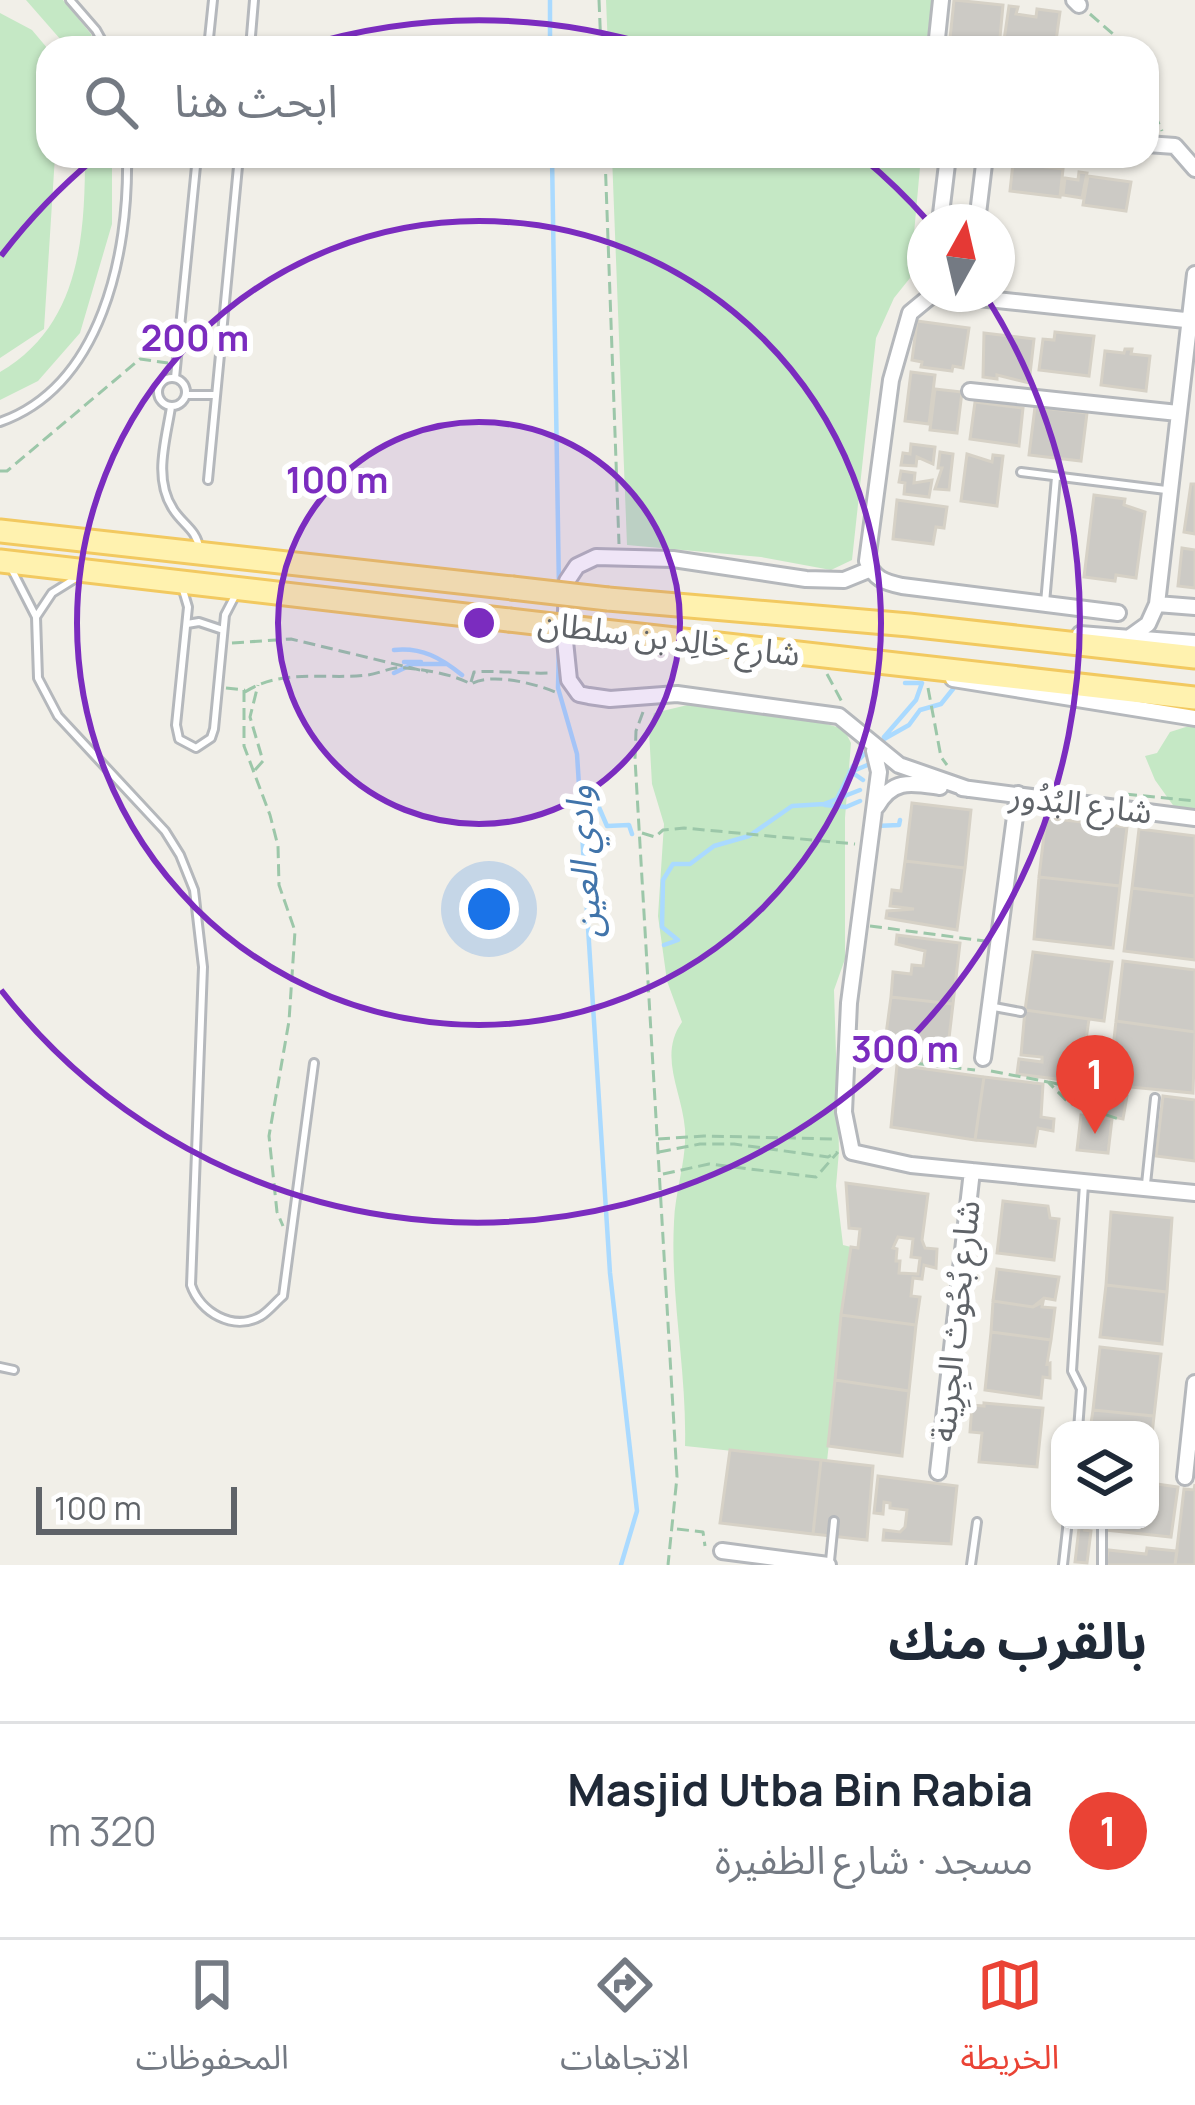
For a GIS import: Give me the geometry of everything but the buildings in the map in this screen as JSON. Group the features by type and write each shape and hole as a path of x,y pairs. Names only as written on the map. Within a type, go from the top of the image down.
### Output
{"main road":[{"name":"شارع خالِد بن سلطان","path":"0,531 608,599 909,625 1195,657"},
{"name":"شارع خالِد بن سلطان","path":"3,561 1195,698"}],"street":[{"path":"937,36 941,0"},
{"path":"1159,145 1175,146 1195,169"},
{"path":"942,204 947,168"},
{"path":"978,204 983,168"},
{"path":"1130,637 1148,624 1157,604 1195,274"},
{"path":"1015,301 1192,321"},
{"path":"913,312 891,380 867,561 877,578 902,586 1118,613"},
{"path":"970,391 1195,412"},
{"path":"871,569 844,580 806,579 674,559 596,556 577,566 567,581 566,666 579,694 610,699 677,694 838,716 873,746 914,771 968,789"},
{"path":"1157,604 1195,607"},
{"path":"1157,604 1170,641"},
{"path":"909,625 956,624 1195,643"},
{"path":"902,665 977,685 1195,718"},
{"path":"873,746 877,787 846,1055 852,1152 910,1165 1195,1193"},
{"path":"877,787 891,772 914,771"},
{"path":"874,812 884,794 904,782 968,789"},
{"name":"شارع البُدُور","path":"968,789 1195,818"},
{"path":"983,1058 1018,794"},
{"name":"شارع بُحُوث الجِرِينة","path":"938,1472 972,1171"},
{"path":"1185,1477 1195,1383"},
{"path":"722,1551 829,1565"}],"lane":[{"path":"70,0 98,36"},
{"path":"78,8 87,0"},
{"path":"209,36 213,0"},
{"path":"251,36 254,0"},
{"path":"0,422 43,401 67,379 85,352 120,241 126,168"},
{"path":"175,378 196,168"},
{"path":"208,480 238,168"},
{"path":"175,378 185,386 186,395 179,404 163,404 157,392 163,381 175,378"},
{"path":"186,395 216,395"},
{"path":"171,406 163,483 172,508 196,535 199,552"},
{"path":"1021,472 1171,490"},
{"path":"1046,603 1056,477"},
{"path":"3,561 25,588 36,616 35,658 47,699 165,831 194,890 203,967 190,1271 195,1297 225,1320 261,1316 283,1296 314,1063"},
{"path":"36,616 52,593 87,570"},
{"path":"180,581 188,607 176,725 178,739 188,747 205,746 212,739 225,614 240,587"},
{"path":"187,624 200,622 223,631"},
{"path":"990,1006 1021,1012"},
{"path":"1145,1188 1156,1098"},
{"path":"1079,1421 1081,1390 1072,1371 1084,1182"},
{"path":"0,1367 14,1370"},
{"path":"829,1565 834,1521"},
{"path":"971,1565 977,1522"},
{"path":"1063,1565 1067,1529"},
{"path":"1102,1529 1102,1565"}],"path":[{"path":"599,0 600,36"},
{"path":"1076,2 1115,36"},
{"path":"1159,126 1175,146"},
{"path":"604,168 619,545"},
{"path":"0,471 7,471 140,359 176,364"},
{"path":"222,644 291,639 436,674"},
{"path":"218,687 244,692 259,683 406,668 458,677 471,684 487,677 550,673"},
{"path":"822,668 843,704"},
{"path":"501,677 560,694 579,694"},
{"path":"926,680 941,757 968,789"},
{"path":"253,772 263,761 250,704 259,683"},
{"path":"244,692 244,746 270,815 280,885 295,931 289,1021 269,1136 277,1212 290,1240"},
{"path":"644,710 636,731 635,758 675,1436 674,1528 668,1565"},
{"path":"246,728 256,742"},
{"path":"642,842 663,830 684,828 869,845"},
{"path":"641,832 658,836"},
{"path":"860,924 999,943"},
{"path":"846,1055 1007,1072 1088,1090 1126,1091"},
{"path":"1048,1082 1084,1111 1122,1120"},
{"path":"1084,1111 1099,1089"},
{"path":"658,1139 848,1136"},
{"path":"660,1174 709,1164 816,1178 848,1136"},
{"path":"659,1152 700,1144 828,1157 839,1151"},
{"path":"674,1528 703,1532 705,1546"}],"green space":[{"path":"26,0 63,0 92,36 58,36"},
{"path":"606,0 932,0 928,36 608,36"},
{"path":"0,13 37,36 36,168 54,168 44,329 0,358"},
{"path":"85,168 112,168 112,224 80,333 38,381 0,400 0,372 47,331 62,305 83,218"},
{"path":"612,168 920,168 917,204 907,204 907,282 876,338 852,560 831,570 761,557 627,545"},
{"path":"696,703 802,717 844,729 851,743 845,818 845,959 834,990 836,1186 843,1245 851,1247 827,1461 685,1446 673,1250 685,1129 672,1048 682,1022 667,981 658,916 664,824 652,784 649,731 654,713"},
{"path":"1195,726 1195,810 1175,808 1145,756 1157,753 1170,732"}],"waterway":[{"name":"وادي العين","path":"550,0 550,36"},
{"name":"وادي العين","path":"552,168 559,589"},
{"name":"وادي العين","path":"559,642 558,688 577,754 610,1273 637,1511 621,1565"},
{"path":"394,650 431,655 462,675"},
{"path":"404,662 421,662"},
{"path":"394,673 413,664 446,664"},
{"path":"884,737 916,700 922,683 905,683"},
{"path":"877,743 909,725 920,710 941,704 953,689"},
{"path":"664,945 678,940 662,927 663,880 673,864 690,864 714,846 749,836 792,806 837,799 853,766 868,750"},
{"path":"853,771 870,764"},
{"path":"850,771 863,780"},
{"path":"837,799 860,790"},
{"path":"580,796 595,798 607,826 629,825 632,834"},
{"path":"825,805 846,807 860,801"},
{"path":"876,826 899,825 900,820"}],"place":[{"name":"Masjid Utba Bin Rabia","path":"1095,1134"}]}
